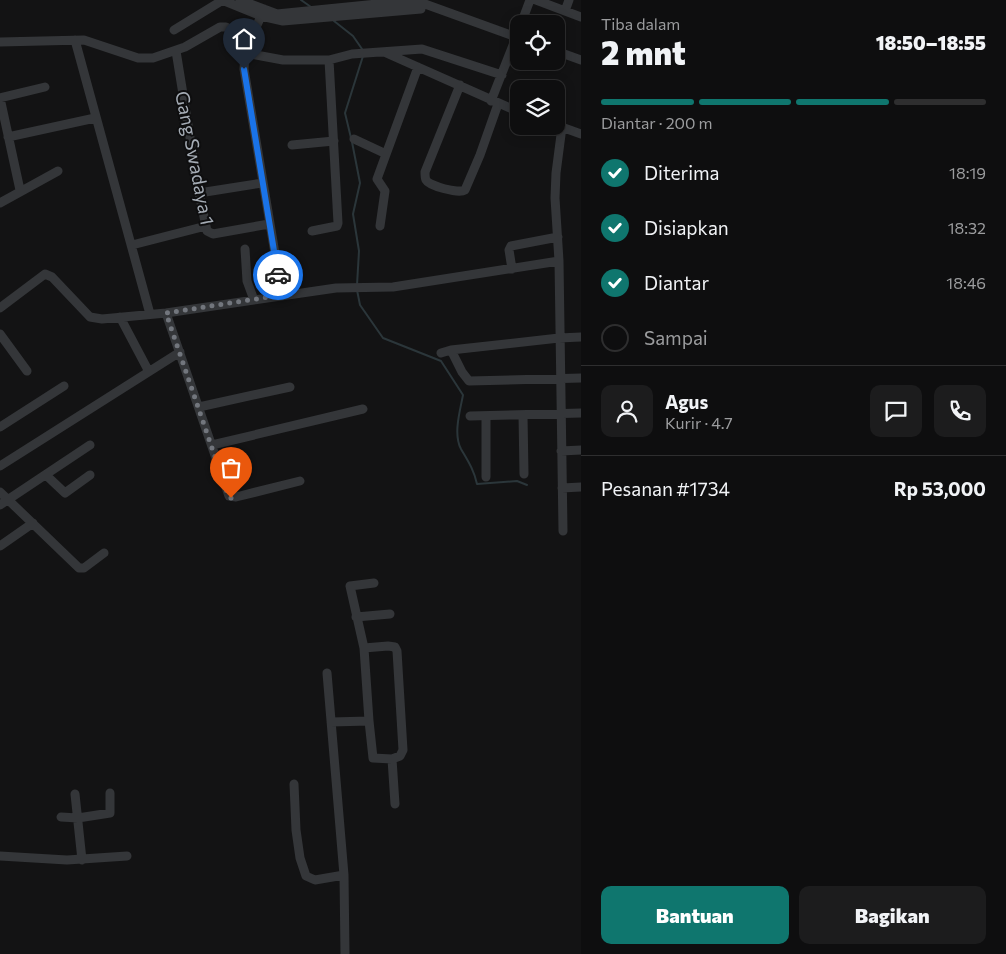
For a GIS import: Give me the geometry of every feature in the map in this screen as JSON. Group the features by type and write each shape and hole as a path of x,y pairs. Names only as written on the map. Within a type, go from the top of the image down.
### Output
{"street":[{"path":"174,30 223,0 262,12 277,14 329,11"},
{"path":"240,0 283,21 329,11 387,3 422,5 510,32"},
{"path":"524,15 530,0"},
{"path":"536,0 581,17"},
{"path":"565,11 569,0"},
{"path":"262,12 246,54 244,69 282,295"},
{"path":"0,42 91,41 138,58 153,58 176,51 220,27 226,27 251,40"},
{"path":"75,40 150,314"},
{"path":"246,54 283,60 329,60 368,52 426,50 502,75"},
{"name":"Gang Swadaya 1","path":"176,51 199,193 206,226 210,234 269,224"},
{"path":"381,51 510,109"},
{"path":"565,54 581,60"},
{"path":"460,85 425,172 425,178 428,182 457,193 465,190 480,156 502,75 510,55"},
{"path":"312,231 337,226 338,223 329,60"},
{"path":"380,226 385,191 377,179 384,153 418,67"},
{"path":"20,190 0,98 45,87"},
{"path":"8,137 95,118"},
{"path":"565,128 581,134"},
{"path":"558,135 556,173 563,531"},
{"path":"354,139 384,153"},
{"path":"292,144 334,141"},
{"path":"0,203 20,190 58,171"},
{"path":"199,193 262,183"},
{"path":"132,245 206,226"},
{"path":"512,269 509,250 511,246 558,237"},
{"path":"246,249 247,281 254,300"},
{"path":"0,308 42,275 48,274 90,317 102,319 166,313 346,287 393,287 559,261"},
{"path":"166,313 230,497 300,481"},
{"path":"120,317 148,370"},
{"path":"0,334 28,370"},
{"path":"441,353 451,350 581,337"},
{"path":"451,350 462,372 470,381 581,378"},
{"path":"0,466 86,413 148,370 180,352"},
{"path":"0,427 64,386"},
{"path":"199,408 290,387"},
{"path":"212,445 363,409"},
{"path":"470,416 581,413"},
{"path":"523,415 524,474"},
{"path":"486,416 486,477"},
{"path":"0,505 90,445"},
{"path":"562,451 581,450"},
{"path":"46,476 65,492 90,475"},
{"path":"562,488 581,487"},
{"path":"0,492 79,568 84,568 104,552"},
{"path":"0,546 33,524"},
{"path":"364,648 388,646 395,648 397,651 402,750 400,756 392,759 373,758 364,648 350,586 374,583"},
{"path":"356,617 390,614"},
{"path":"327,674 344,875 344,954"},
{"path":"330,722 369,721"},
{"path":"392,759 395,804"},
{"path":"294,784 299,856 306,876 315,880 344,875"},
{"path":"61,817 78,818 110,812 110,793"},
{"path":"75,794 82,860"},
{"path":"0,856 82,860 127,856"}],"waterway":[{"path":"301,0 311,7"},
{"path":"334,21 353,36 362,49"},
{"path":"351,138 345,113 363,56"},
{"path":"352,142 360,183 353,214 359,251 357,285"},
{"path":"357,290 360,305 383,338 441,361 463,395 458,422 459,443 477,484 517,481 527,485"}],"way so far":[{"path":"231,498 228,495 166,313 282,295 278,275"}],"route":[{"path":"244,69 278,275"}]}
